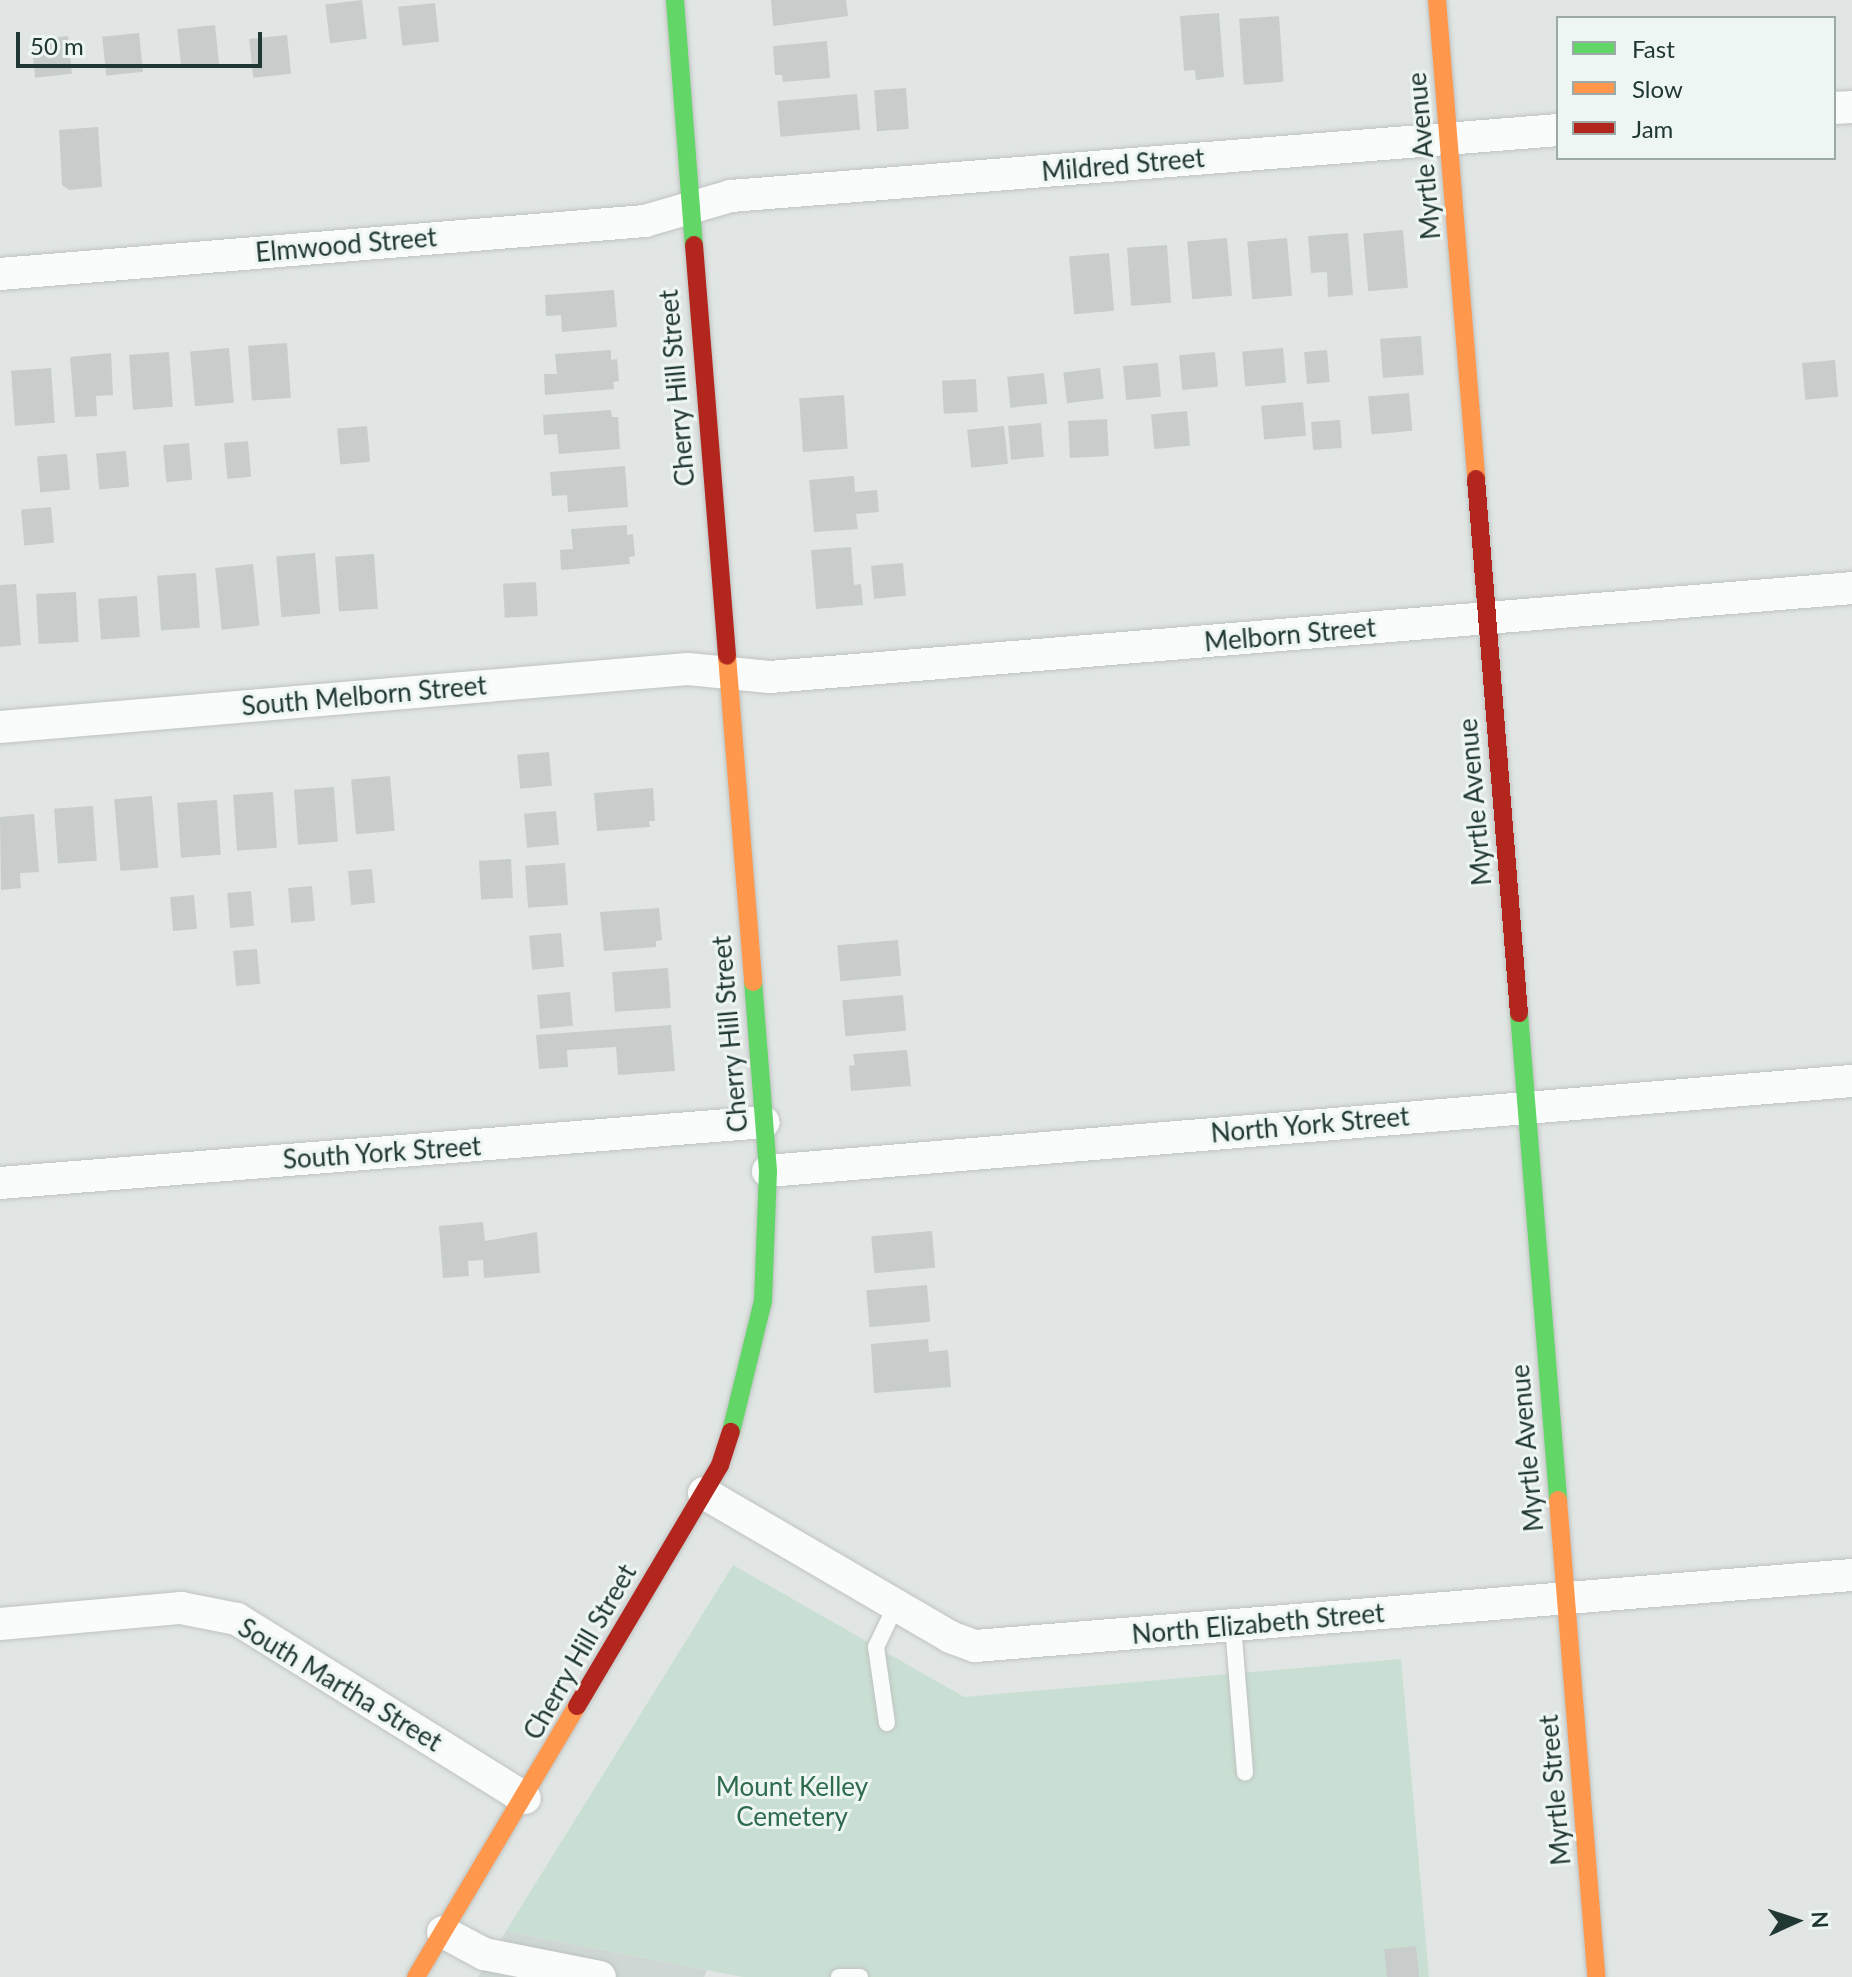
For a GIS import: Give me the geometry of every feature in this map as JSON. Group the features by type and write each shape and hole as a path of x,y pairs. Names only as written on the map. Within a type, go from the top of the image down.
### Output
{"street":[{"name":"Cherry Hill Street","path":"416,1977 720,1465 755,1351 768,1252 768,1171 675,0"},
{"name":"Myrtle Avenue","path":"1437,0 1565,1599"},
{"name":"Mildred Street","path":"690,208 731,196 1556,130"},
{"name":"Elmwood Street","path":"0,274 645,221 690,208"},
{"name":"Melborn Street","path":"727,671 770,677 1852,588"},
{"name":"South Melborn Street","path":"0,727 673,670 727,671"},
{"name":"North York Street","path":"768,1171 1852,1081"},
{"name":"South York Street","path":"0,1183 764,1122"},
{"name":"North Elizabeth Street","path":"704,1493 896,1605 975,1646 1852,1575"},
{"name":"Myrtle Street","path":"1565,1599 1596,1977"},
{"name":"South Martha Street","path":"0,1624 181,1608 237,1619 525,1798"},
{"path":"443,1932 484,1954 600,1977"}],"lane":[{"path":"887,1723 876,1647 896,1605"},
{"path":"1233,1626 1245,1773"},
{"path":"839,1977 860,1977"}],"shaded area":[{"path":"506,1931 707,1970 704,1977 478,1977"}],"green space":[{"name":"Mount Kelley Cemetery","path":"733,1565 964,1697 1401,1659 1429,1977 743,1977 506,1931"}],"building":[{"path":"362,0 367,39 330,43 325,5"},
{"path":"771,0 846,0 848,16 773,26"},
{"path":"435,3 439,42 402,46 398,7"},
{"path":"1219,13 1224,77 1196,80 1195,70 1184,71 1180,16"},
{"path":"1279,16 1284,82 1244,85 1239,19"},
{"path":"215,25 219,64 181,68 177,29"},
{"path":"139,33 143,72 106,76 102,37"},
{"path":"287,35 291,74 253,78 249,39"},
{"path":"68,36 72,74 35,78 31,40"},
{"path":"827,41 830,78 783,82 782,75 775,75 773,46"},
{"path":"906,88 909,129 877,131 874,90"},
{"path":"857,94 860,130 780,137 777,101"},
{"path":"98,127 102,187 69,190 62,185 59,130"},
{"path":"1403,230 1408,288 1368,291 1363,233"},
{"path":"1348,233 1353,295 1328,297 1327,272 1311,273 1308,236"},
{"path":"1227,238 1232,296 1192,299 1187,241"},
{"path":"1287,238 1292,296 1252,299 1247,241"},
{"path":"1167,245 1171,303 1131,306 1127,248"},
{"path":"1109,253 1114,311 1074,314 1069,256"},
{"path":"614,290 617,327 562,332 561,315 546,316 545,295"},
{"path":"1421,336 1424,375 1383,378 1380,339"},
{"path":"287,343 291,398 252,401 248,346"},
{"path":"229,348 234,403 195,406 190,351"},
{"path":"1283,348 1286,383 1245,386 1242,352"},
{"path":"611,350 611,360 617,359 619,381 613,382 614,389 545,395 544,374 557,374 555,354"},
{"path":"1327,350 1330,382 1307,384 1304,352"},
{"path":"169,352 173,407 133,410 129,355"},
{"path":"1215,352 1218,387 1182,390 1179,355"},
{"path":"111,353 113,395 96,396 97,416 75,417 70,357"},
{"path":"1835,360 1838,397 1805,400 1802,363"},
{"path":"1158,363 1161,397 1126,400 1123,366"},
{"path":"51,368 55,423 15,426 11,371"},
{"path":"1100,368 1104,399 1067,403 1063,373"},
{"path":"1044,373 1047,404 1010,408 1007,377"},
{"path":"976,379 978,412 944,414 942,381"},
{"path":"1409,393 1412,431 1371,434 1368,397"},
{"path":"844,395 848,449 803,452 799,398"},
{"path":"1303,402 1306,436 1264,440 1261,406"},
{"path":"611,410 612,417 618,417 620,449 559,454 557,434 544,435 543,415"},
{"path":"1187,411 1190,446 1154,449 1151,414"},
{"path":"1107,419 1109,456 1070,458 1068,421"},
{"path":"1340,420 1342,448 1313,450 1311,422"},
{"path":"1041,423 1044,457 1011,460 1008,426"},
{"path":"367,426 370,462 340,464 337,429"},
{"path":"1004,426 1008,464 971,468 967,430"},
{"path":"248,441 251,477 227,479 224,443"},
{"path":"189,443 192,480 166,482 163,445"},
{"path":"126,451 129,487 99,489 96,454"},
{"path":"67,454 70,490 40,492 37,457"},
{"path":"625,466 628,507 568,512 567,495 552,496 550,472"},
{"path":"854,476 855,492 877,490 879,512 856,514 858,529 814,532 809,480"},
{"path":"51,507 54,543 24,545 21,510"},
{"path":"627,525 627,535 633,534 635,556 629,557 630,564 561,570 560,550 573,549 571,529"},
{"path":"851,547 854,585 861,584 863,605 816,609 811,550"},
{"path":"315,553 320,614 281,617 276,556"},
{"path":"374,554 378,609 339,612 335,557"},
{"path":"903,563 906,596 874,599 871,566"},
{"path":"253,564 259,626 222,630 215,568"},
{"path":"196,573 200,628 161,631 157,576"},
{"path":"536,582 538,616 505,618 503,584"},
{"path":"16,584 21,645 0,647 0,585"},
{"path":"76,592 79,642 39,644 36,594"},
{"path":"137,596 140,637 101,640 98,599"},
{"path":"549,752 552,786 520,789 517,755"},
{"path":"390,776 395,831 356,834 351,779"},
{"path":"334,787 338,842 298,845 294,790"},
{"path":"653,788 655,821 649,821 650,827 597,831 594,793"},
{"path":"273,792 277,848 237,851 233,795"},
{"path":"152,796 158,868 120,871 114,799"},
{"path":"217,800 221,855 181,858 177,803"},
{"path":"93,806 97,861 58,864 54,809"},
{"path":"556,811 559,845 527,848 524,814"},
{"path":"34,814 39,872 20,873 21,888 1,890 0,817"},
{"path":"511,859 513,898 481,900 479,861"},
{"path":"565,863 568,905 528,908 525,866"},
{"path":"372,869 375,903 351,905 348,871"},
{"path":"312,886 315,921 291,923 288,888"},
{"path":"251,891 254,926 230,928 227,893"},
{"path":"194,895 197,929 173,931 170,897"},
{"path":"659,908 662,940 656,941 656,947 604,951 600,912"},
{"path":"561,933 564,967 532,970 529,936"},
{"path":"898,940 901,976 840,981 837,945"},
{"path":"257,949 260,984 236,986 233,951"},
{"path":"668,968 671,1008 615,1012 612,972"},
{"path":"570,992 573,1026 540,1029 537,995"},
{"path":"903,995 906,1031 845,1036 842,1000"},
{"path":"671,1025 675,1071 618,1075 616,1047 567,1050 568,1067 539,1069 536,1035"},
{"path":"907,1050 911,1086 851,1091 849,1066 855,1065 853,1054"},
{"path":"483,1222 485,1241 537,1232 540,1273 484,1278 483,1260 468,1261 469,1276 443,1278 439,1226"},
{"path":"932,1231 935,1268 874,1273 871,1236"},
{"path":"927,1285 930,1322 869,1327 866,1290"},
{"path":"928,1339 929,1352 948,1350 951,1387 874,1393 871,1344"},
{"path":"1416,1946 1419,1977 1387,1977 1384,1949"}],"traffic: fast":[{"path":"675,0 694,245"},
{"path":"731,1432 763,1301 768,1171 753,982"},
{"path":"1519,1013 1558,1500"}],"traffic: slow":[{"path":"1437,0 1476,479"},
{"path":"727,656 753,982"},
{"path":"1558,1500 1596,1977"},
{"path":"416,1977 577,1706"}],"traffic: jam":[{"path":"694,245 727,656"},
{"path":"1476,479 1519,1013"},
{"path":"577,1706 720,1465 731,1432"}]}
